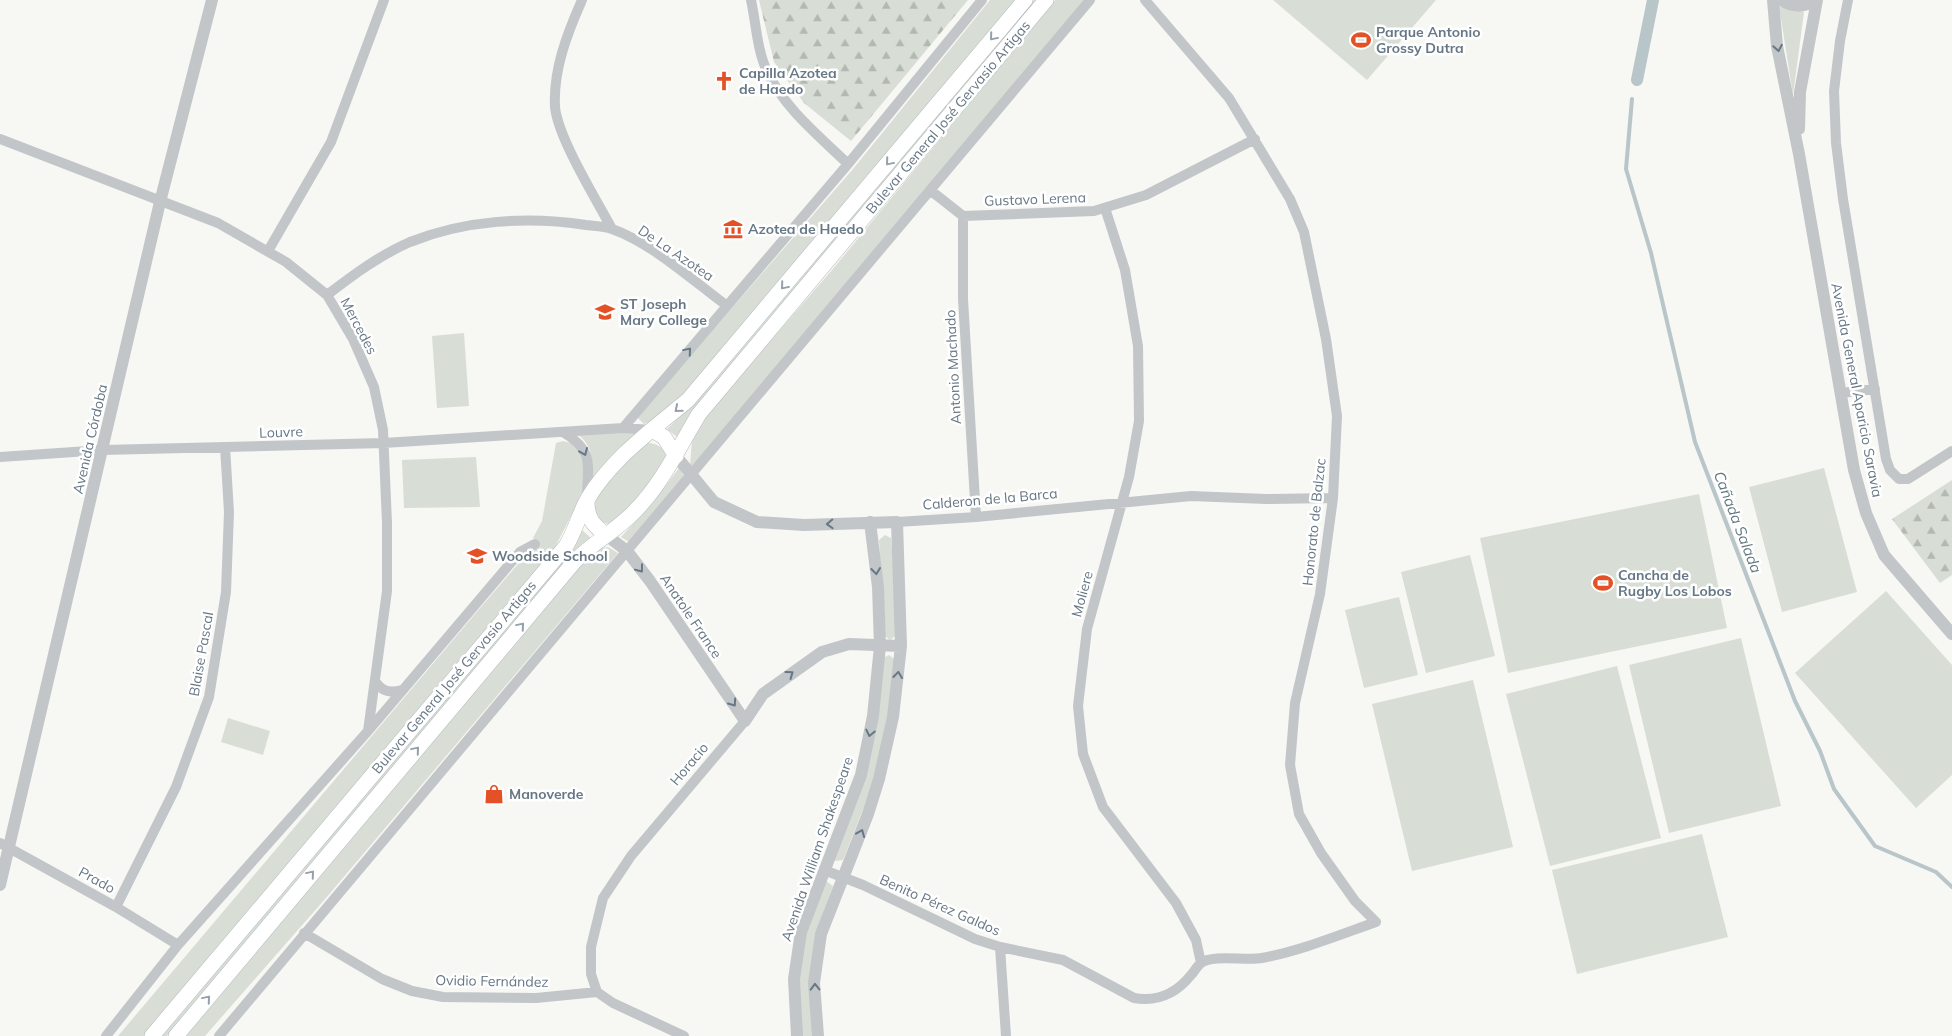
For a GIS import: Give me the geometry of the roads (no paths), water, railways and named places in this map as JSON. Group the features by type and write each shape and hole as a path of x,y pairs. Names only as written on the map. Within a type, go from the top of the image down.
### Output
{"main road":[{"name":"Bulevar General José Gervasio Artigas","path":"152,1036 566,546 575,532 587,500 620,459 688,400 1024,0"},
{"name":"Bulevar General José Gervasio Artigas","path":"176,1036 575,561 635,511 667,471 700,414 1046,0"},
{"path":"652,430 664,437 676,456"},
{"path":"587,500 587,514 591,521 606,536"}],"street":[{"name":"Avenida Córdoba","path":"0,885 4,846 103,450 160,202 212,0"},
{"path":"268,251 331,142 384,0"},
{"path":"582,0 558,64 555,108 563,137 612,229"},
{"path":"751,0 760,48 767,70 777,90 791,108 848,164"},
{"path":"623,428 848,164 982,0"},
{"path":"219,1036 1090,0"},
{"name":"Honorato de Balzac","path":"1145,0 1229,98 1290,199 1304,232 1326,339 1337,416 1333,498 1320,594 1295,703 1290,765 1299,814 1321,853 1355,901 1376,922 1320,942 1261,958 1201,962"},
{"name":"Avenida General Aparicio Saravia","path":"1773,0 1777,46 1799,154 1857,479 1866,513 1884,555 1952,634"},
{"path":"1782,0 1798,6 1809,4 1815,0"},
{"name":"Avenida General Aparicio Saravia","path":"1799,154 1800,92 1815,0"},
{"name":"Avenida General Aparicio Saravia","path":"1848,0 1840,41 1834,92 1836,144 1843,199 1886,460 1890,470 1899,480 1908,479 1952,452"},
{"name":"Mercedes","path":"0,139 218,223 286,262 327,295 353,339 374,388 384,443 387,591 368,731"},
{"name":"Gustavo Lerena","path":"963,216 1094,211 1146,196 1255,139"},
{"path":"930,190 963,216"},
{"name":"Moliere","path":"1105,208 1125,270 1138,346 1140,421 1122,503 1087,629 1078,706 1083,754 1103,807 1176,903 1196,940 1201,962"},
{"name":"Antonio Machado","path":"963,216 963,299 976,517"},
{"name":"De La Azotea","path":"327,295 378,259 410,242 451,230 496,222 553,220 612,229 641,244 726,305"},
{"path":"1841,393 1874,389"},
{"name":"Louvre","path":"0,457 103,450 384,443 623,428 652,430"},
{"path":"563,432 581,444 587,456 587,500"},
{"name":"Blaise Pascal","path":"116,907 176,787 209,697 226,592 229,512 225,447"},
{"name":"Calderon de la Barca","path":"676,456 689,475 714,502 758,522 804,525 976,517 1191,496 1266,499 1333,498"},
{"name":"Avenida William Shakespeare","path":"798,1036 794,988 800,932 861,776 873,716 880,646 878,587 870,522"},
{"path":"818,1036 814,983 821,934 842,877 862,833 879,779 893,717 901,646 897,522"},
{"name":"Anatole France","path":"606,536 627,551 745,721"},
{"path":"106,1036 178,945 368,731 520,552 535,544"},
{"name":"Horacio","path":"596,992 591,974 590,947 603,898 631,856 745,721 763,694 822,652 849,644 901,646"},
{"path":"375,681 384,690 391,692 402,690"},
{"name":"Prado","path":"4,846 116,907 178,945"},
{"name":"Benito Pérez Galdos","path":"824,870 975,939 1000,947 1063,960 1134,998 1146,1000 1165,996 1178,989 1201,962"},
{"name":"Ovidio Fernández","path":"304,933 382,979 412,991 444,997 536,998 596,992"},
{"path":"1000,947 1006,1036"},
{"path":"596,992 684,1036"}],"waterway":[{"path":"1637,80 1653,0"},
{"name":"Cañada Salada","path":"1632,99 1626,169 1651,253 1695,442 1795,701 1820,751 1834,789 1875,846 1936,872 1952,887"}],"place":[{"name":"Parque Antonio Grossy Dutra","path":"1361,40"},
{"name":"Capilla Azotea de Haedo","path":"724,81"},
{"name":"Azotea de Haedo","path":"733,229"},
{"name":"ST Joseph Mary College","path":"605,312"},
{"name":"Woodside School","path":"477,556"},
{"name":"Cancha de Rugby Los Lobos","path":"1603,583"},
{"name":"Manoverde","path":"494,794"}]}
